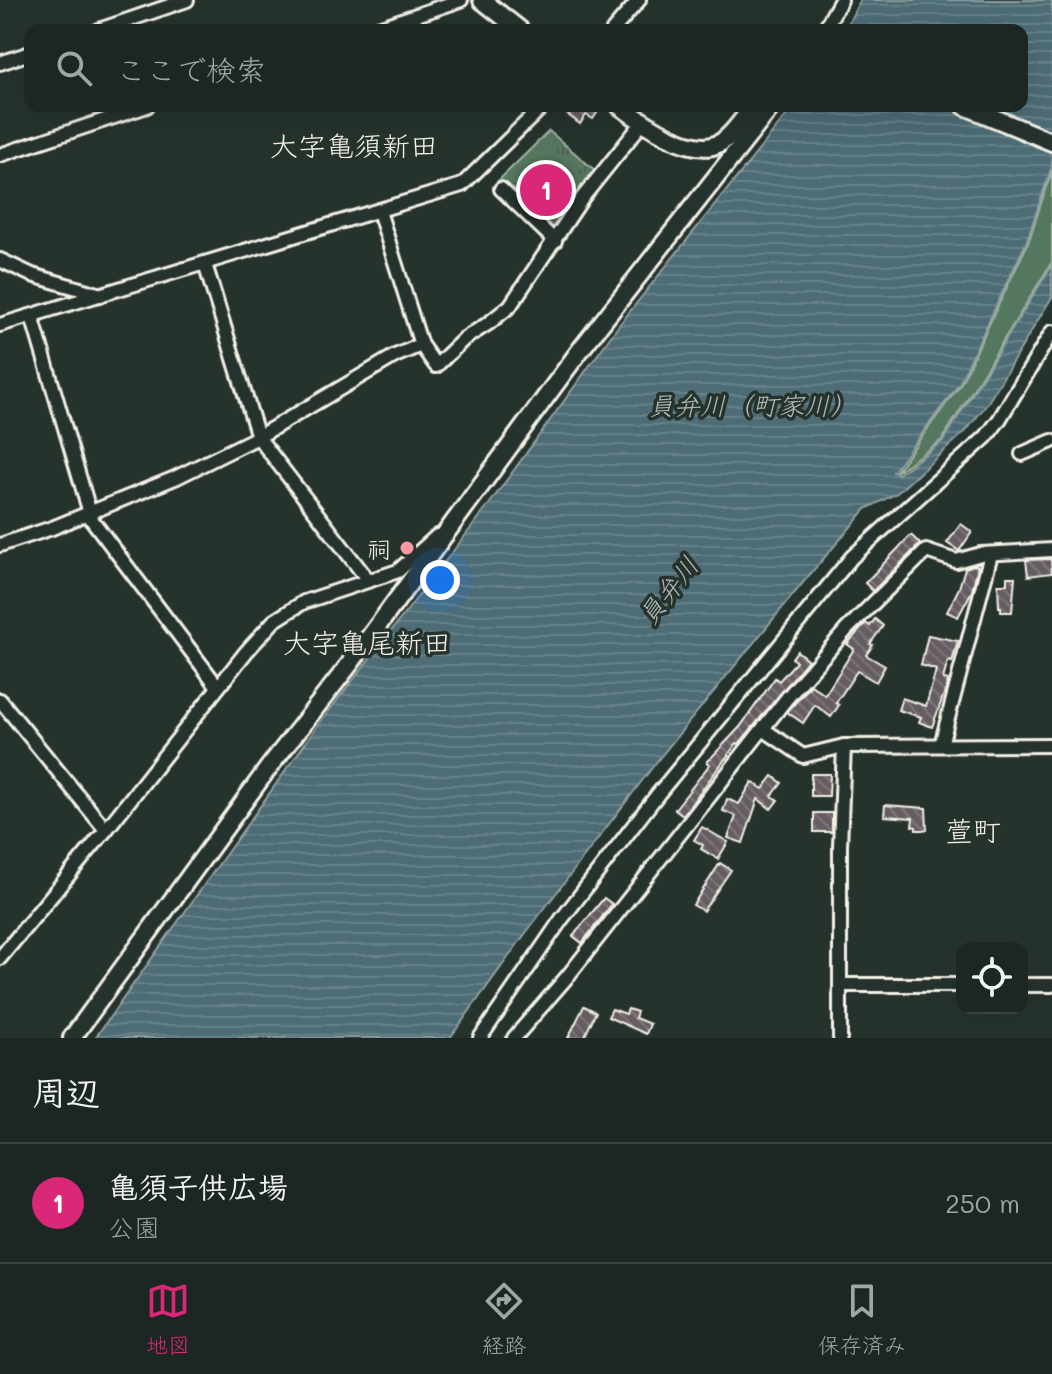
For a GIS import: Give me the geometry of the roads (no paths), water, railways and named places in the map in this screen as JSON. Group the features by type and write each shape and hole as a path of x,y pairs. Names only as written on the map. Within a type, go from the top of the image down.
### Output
{"street":[{"path":"117,24 187,0"},
{"path":"390,24 461,0"},
{"path":"482,0 512,24"},
{"path":"618,24 639,0"},
{"path":"827,24 841,0"},
{"path":"0,63 24,55"},
{"path":"0,155 129,112"},
{"path":"0,325 462,185 537,112"},
{"path":"629,112 689,145 716,145 748,112"},
{"path":"72,1038 269,767 349,665 581,349 767,112"},
{"path":"980,112 1052,142"},
{"path":"379,211 421,345 436,366 464,339 510,306 583,197 643,122"},
{"path":"501,189 555,241"},
{"path":"0,260 32,275 101,295"},
{"path":"205,264 258,437 368,580"},
{"path":"32,316 89,514 218,687"},
{"path":"480,1038 561,920 852,557 986,437 1052,332"},
{"path":"0,545 89,514 175,478 258,437 395,356 421,345"},
{"path":"1022,454 1052,441"},
{"path":"0,958 106,830 246,652 285,614 304,602 398,571 449,526"},
{"path":"514,1038 567,977 763,729 847,629 926,551 956,561 981,554 1052,550"},
{"path":"941,745 991,554"},
{"path":"0,700 106,830"},
{"path":"763,729 803,756 844,746 1052,745"},
{"path":"840,1038 840,846 844,746"},
{"path":"840,985 956,985"},
{"path":"1028,985 1052,985"}],"water":[{"name":"員弁川（町家川）","path":"860,0 1052,0 1052,166 1026,243 959,384 893,472 898,474 943,441 1052,265 1052,297 987,404 966,431 897,493 866,509 806,579 661,756 450,1038 95,1038 318,725 485,510 619,325 789,112 1028,112 1028,24 848,24"}],"place":[{"name":"亀須子供広場","path":"546,190"},
{"name":"祠","path":"407,548"}],"district":[{"name":"大字亀須新田","path":"354,145"},
{"name":"大字亀尾新田","path":"367,642"},
{"name":"萱町","path":"973,830"}],"water label":[{"name":"員弁川","path":"668,590"}]}
